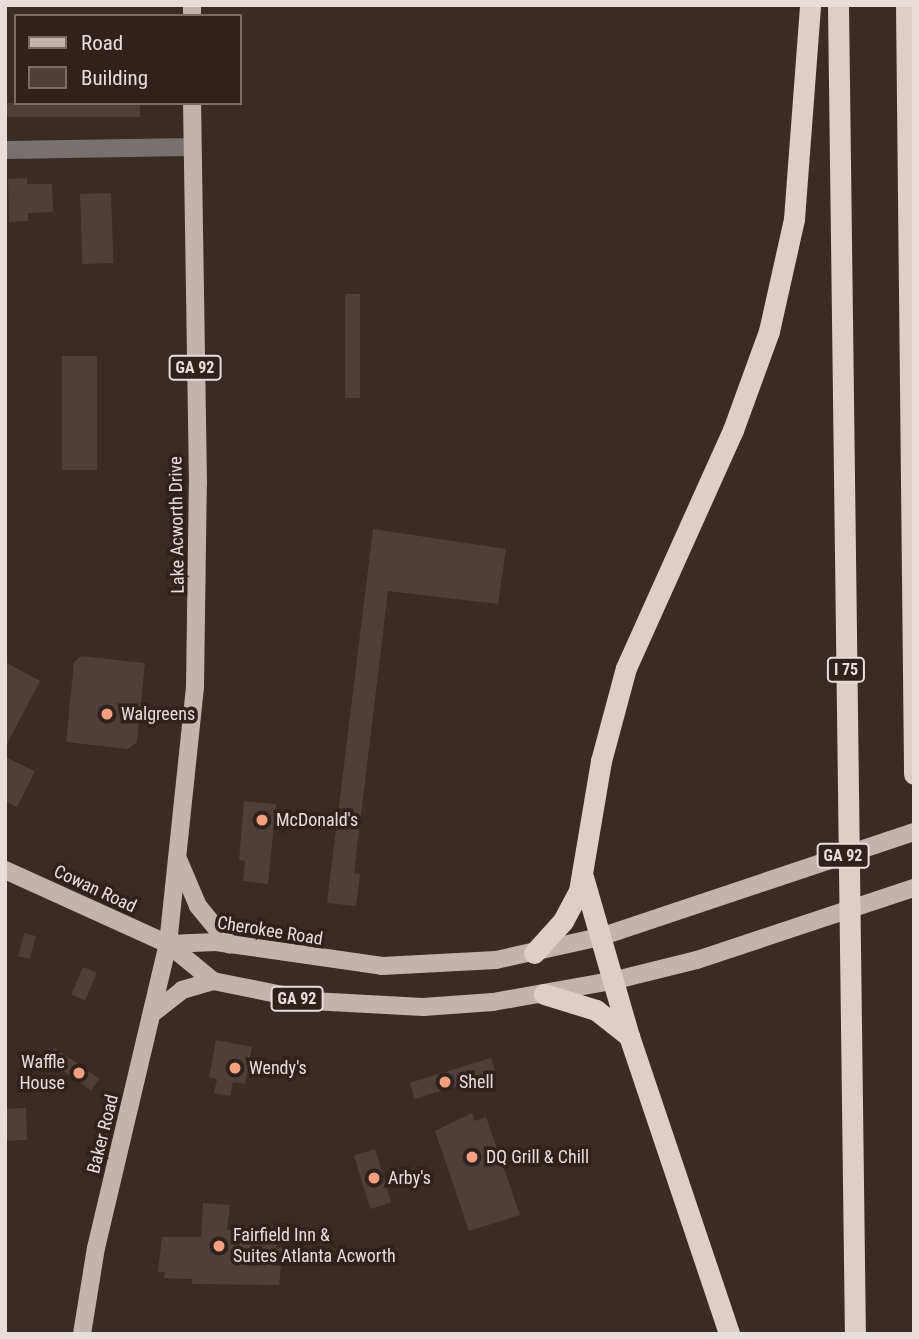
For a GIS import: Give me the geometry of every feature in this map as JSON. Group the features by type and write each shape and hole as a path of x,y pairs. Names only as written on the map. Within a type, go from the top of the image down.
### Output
{"highway":[{"path":"534,953 563,921 583,877 601,761 626,668 733,430 778,299 799,179 810,5"},
{"name":"I 75","path":"838,5 855,1334"},
{"path":"906,5 914,774"},
{"path":"583,877 629,1036 729,1334"},
{"path":"544,994 596,1010 629,1036"}],"main road":[{"name":"Lake Acworth Drive","path":"167,944 199,621 192,105"},
{"name":"Cherokee Road","path":"167,944 230,945 382,966 481,962 600,937 914,832"},
{"path":"177,858 198,906 230,945"},
{"name":"Cowan Road","path":"5,870 167,944"},
{"name":"GA 92","path":"167,944 213,981 289,998 383,1006 458,1006 615,981 774,936 914,888"},
{"name":"Baker Road","path":"82,1334 96,1248 167,944"},
{"path":"153,1013 183,990 213,981"}],"street":[{"path":"5,149 192,147"}],"building":[{"path":"5,103 140,105 140,117 5,117"},
{"path":"27,178 27,184 52,184 53,212 28,213 28,221 9,222 8,179"},
{"path":"111,193 113,263 82,264 80,194"},
{"path":"345,294 360,294 360,398 345,398"},
{"path":"62,356 97,356 97,470 62,470"},
{"path":"373,529 506,549 498,604 388,591 354,873 360,874 356,906 327,903"},
{"name":"Walgreens","path":"81,656 145,663 137,742 128,749 66,742 74,662"},
{"path":"5,662 40,681 5,748"},
{"path":"5,757 35,771 17,807 5,801"},
{"path":"244,801 276,804 268,884 243,881 245,861 239,860"},
{"path":"24,933 36,936 30,959 18,956"},
{"path":"83,967 97,973 85,1000 71,995"},
{"path":"216,1040 252,1047 245,1084 233,1082 230,1096 214,1093 217,1079 209,1077"},
{"path":"55,1048 99,1079 91,1090 47,1059"},
{"name":"Shell","path":"491,1058 496,1074 415,1099 410,1083"},
{"path":"26,1108 27,1140 6,1141 5,1109"},
{"path":"472,1113 474,1121 486,1117 520,1215 469,1231 435,1131"},
{"path":"375,1149 391,1203 370,1209 354,1155"},
{"name":"Fairfield Inn & Suites Atlanta Acworth","path":"203,1203 230,1205 227,1230 240,1230 239,1238 277,1242 276,1248 283,1248 279,1285 192,1284 192,1279 164,1278 165,1272 158,1272 162,1237 201,1237"}],"place":[{"name":"Walgreens","path":"107,714"},
{"name":"McDonald's","path":"262,820"},
{"name":"Wendy's","path":"235,1068"},
{"name":"Waffle House","path":"79,1073"},
{"name":"Shell","path":"445,1082"},
{"name":"DQ Grill & Chill","path":"472,1157"},
{"name":"Arby's","path":"374,1178"},
{"name":"Fairfield Inn & Suites Atlanta Acworth","path":"219,1246"}]}
